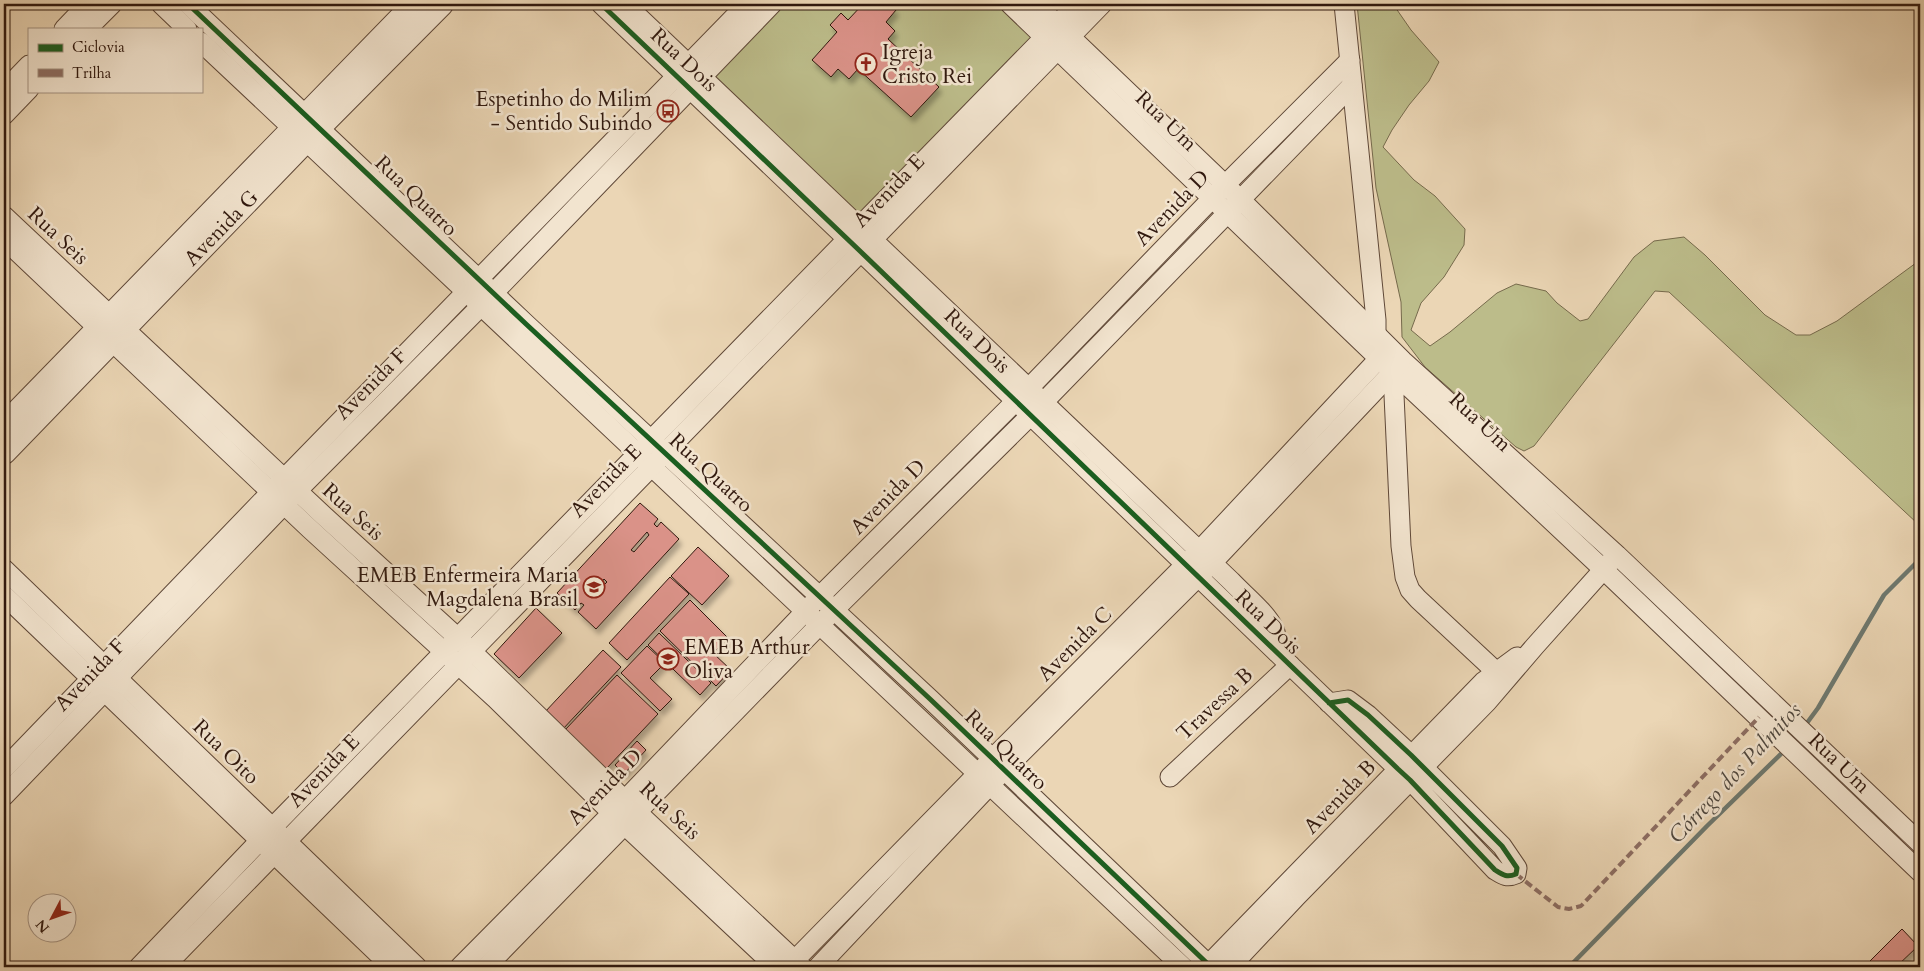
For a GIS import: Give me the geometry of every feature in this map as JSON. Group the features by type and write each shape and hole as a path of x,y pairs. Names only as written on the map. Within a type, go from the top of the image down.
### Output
{"street":[{"path":"65,28 88,4"},
{"path":"89,28 112,4"},
{"path":"161,4 186,28"},
{"name":"Rua Quatro","path":"188,4 201,28"},
{"name":"Avenida G","path":"394,38 415,4"},
{"name":"Avenida G","path":"4,452 112,329 306,128 394,38 441,4"},
{"name":"Rua Dois","path":"601,4 689,76 1037,409 1206,557 1274,628 1283,659"},
{"name":"Rua Dois","path":"625,4 689,76"},
{"name":"Avenida F","path":"689,76 747,4"},
{"name":"Avenida F","path":"4,769 97,671 284,491 689,76 772,4"},
{"name":"Rua Um","path":"1010,4 1057,36 1234,205 1603,569 1920,872"},
{"name":"Rua Um","path":"1036,4 1057,36"},
{"name":"Avenida E","path":"164,967 273,841 452,645 645,460 860,240 964,146 1057,36 1077,4"},
{"name":"Avenida E","path":"860,240 951,133 1057,36 1102,4"},
{"path":"1344,4 1379,348"},
{"name":"Rua Quatro","path":"206,38 306,128 353,159 645,460 1183,967"},
{"name":"Avenida D","path":"486,967 820,596 1022,395 1350,60"},
{"path":"4,91 28,66"},
{"name":"Avenida D","path":"460,967 625,813 820,625 1037,409 1352,85"},
{"path":"4,115 28,90"},
{"name":"Rua Quatro","path":"306,128 340,174 659,446 820,596 1208,966"},
{"path":"951,133 964,146"},
{"path":"340,174 353,159"},
{"name":"Rua Seis","path":"4,216 112,329 284,491 466,658 625,813 776,967"},
{"name":"Rua Seis","path":"4,239 112,329"},
{"name":"Avenida G","path":"4,426 112,329"},
{"name":"Avenida C","path":"1206,557 1379,348"},
{"path":"1400,369 1394,396 1401,546 1405,577 1410,590 1418,599 1501,676"},
{"name":"Rua Um","path":"1400,369 1617,555 1920,843"},
{"name":"Avenida C","path":"795,965 923,842 1192,570 1308,460 1400,369"},
{"name":"Rua Dois","path":"1037,409 1192,570 1329,703 1348,700 1355,704 1411,768 1495,870 1503,876 1510,877 1516,874 1517,868 1512,858 1502,846 1411,768"},
{"name":"Avenida E","path":"139,967 466,658 645,460"},
{"name":"Avenida F","path":"4,796 111,685 284,491"},
{"name":"Avenida B","path":"1208,966 1411,768 1488,702 1501,676 1535,646 1617,555"},
{"name":"Rua Oito","path":"4,569 97,671 273,841 392,967"},
{"name":"Rua Oito","path":"4,595 97,671"},
{"name":"Travessa B","path":"1170,777 1283,659"},
{"name":"Avenida B","path":"1230,967 1411,768"},
{"name":"Rua Seis","path":"625,813 795,965"},
{"name":"Rua Oito","path":"273,841 417,967"},
{"name":"Avenida C","path":"818,967 923,842"}],"green space":[{"path":"772,4 1010,4 1044,37 858,227 701,77"},
{"path":"1357,4 1393,4 1411,30 1439,62 1429,81 1409,105 1383,147 1414,180 1435,196 1465,229 1464,245 1444,277 1421,303 1411,330 1430,346 1497,293 1516,284 1546,291 1557,303 1580,321 1588,319 1634,257 1654,241 1684,237 1705,255 1765,315 1796,335 1810,335 1837,321 1920,260 1920,523 1918,524 1669,292 1655,291 1534,446 1524,451 1516,447 1425,367 1402,337 1401,302 1376,188"}],"building":[{"name":"Igreja Cristo Rei","path":"863,4 889,4 896,10 886,22 895,31 888,39 939,87 911,117 858,69 849,79 838,69 831,77 812,60 837,32 830,25 841,13 848,20"},
{"path":"640,503 658,519 654,524 657,527 661,522 679,539 596,629 578,612 584,605 581,603 575,610 557,593","holes":["647,532 649,535 634,552 631,550","604,579 607,582 594,595 592,593"]},
{"path":"698,547 729,576 702,605 671,576"},
{"path":"670,577 689,594 627,660 609,643"},
{"path":"690,600 728,638 713,653 731,670 716,686 660,631"},
{"path":"536,608 562,633 519,678 494,654"},
{"path":"659,633 711,683 700,695 648,645"},
{"path":"647,646 665,663 650,678 672,699 660,711 621,673"},
{"path":"603,650 621,667 562,730 544,713"},
{"path":"617,675 658,714 606,769 565,730"},
{"path":"637,741 646,750 624,774 615,765"},
{"path":"1902,929 1918,946 1896,967 1864,967"}],"waterway":[{"name":"Córrego dos Palmitos","path":"1804,727 1818,708 1884,595 1920,559"},
{"name":"Córrego dos Palmitos","path":"1569,967 1707,826 1785,750"}],"marked path":[{"path":"1516,874 1558,907 1569,909 1581,906 1759,717"}],"cycle path":[{"path":"188,4 526,324 930,699 1211,967"},
{"path":"601,4 861,252 1398,769 1410,780 1495,870 1510,876 1516,874 1517,868 1502,846 1368,715 1348,700 1329,703"}],"place":[{"name":"Igreja Cristo Rei","path":"866,64"},
{"name":"Espetinho do Milim - Sentido Subindo","path":"668,111"},
{"name":"EMEB Enfermeira Maria Magdalena Brasil","path":"594,587"},
{"name":"EMEB Arthur Oliva","path":"668,659"}]}
